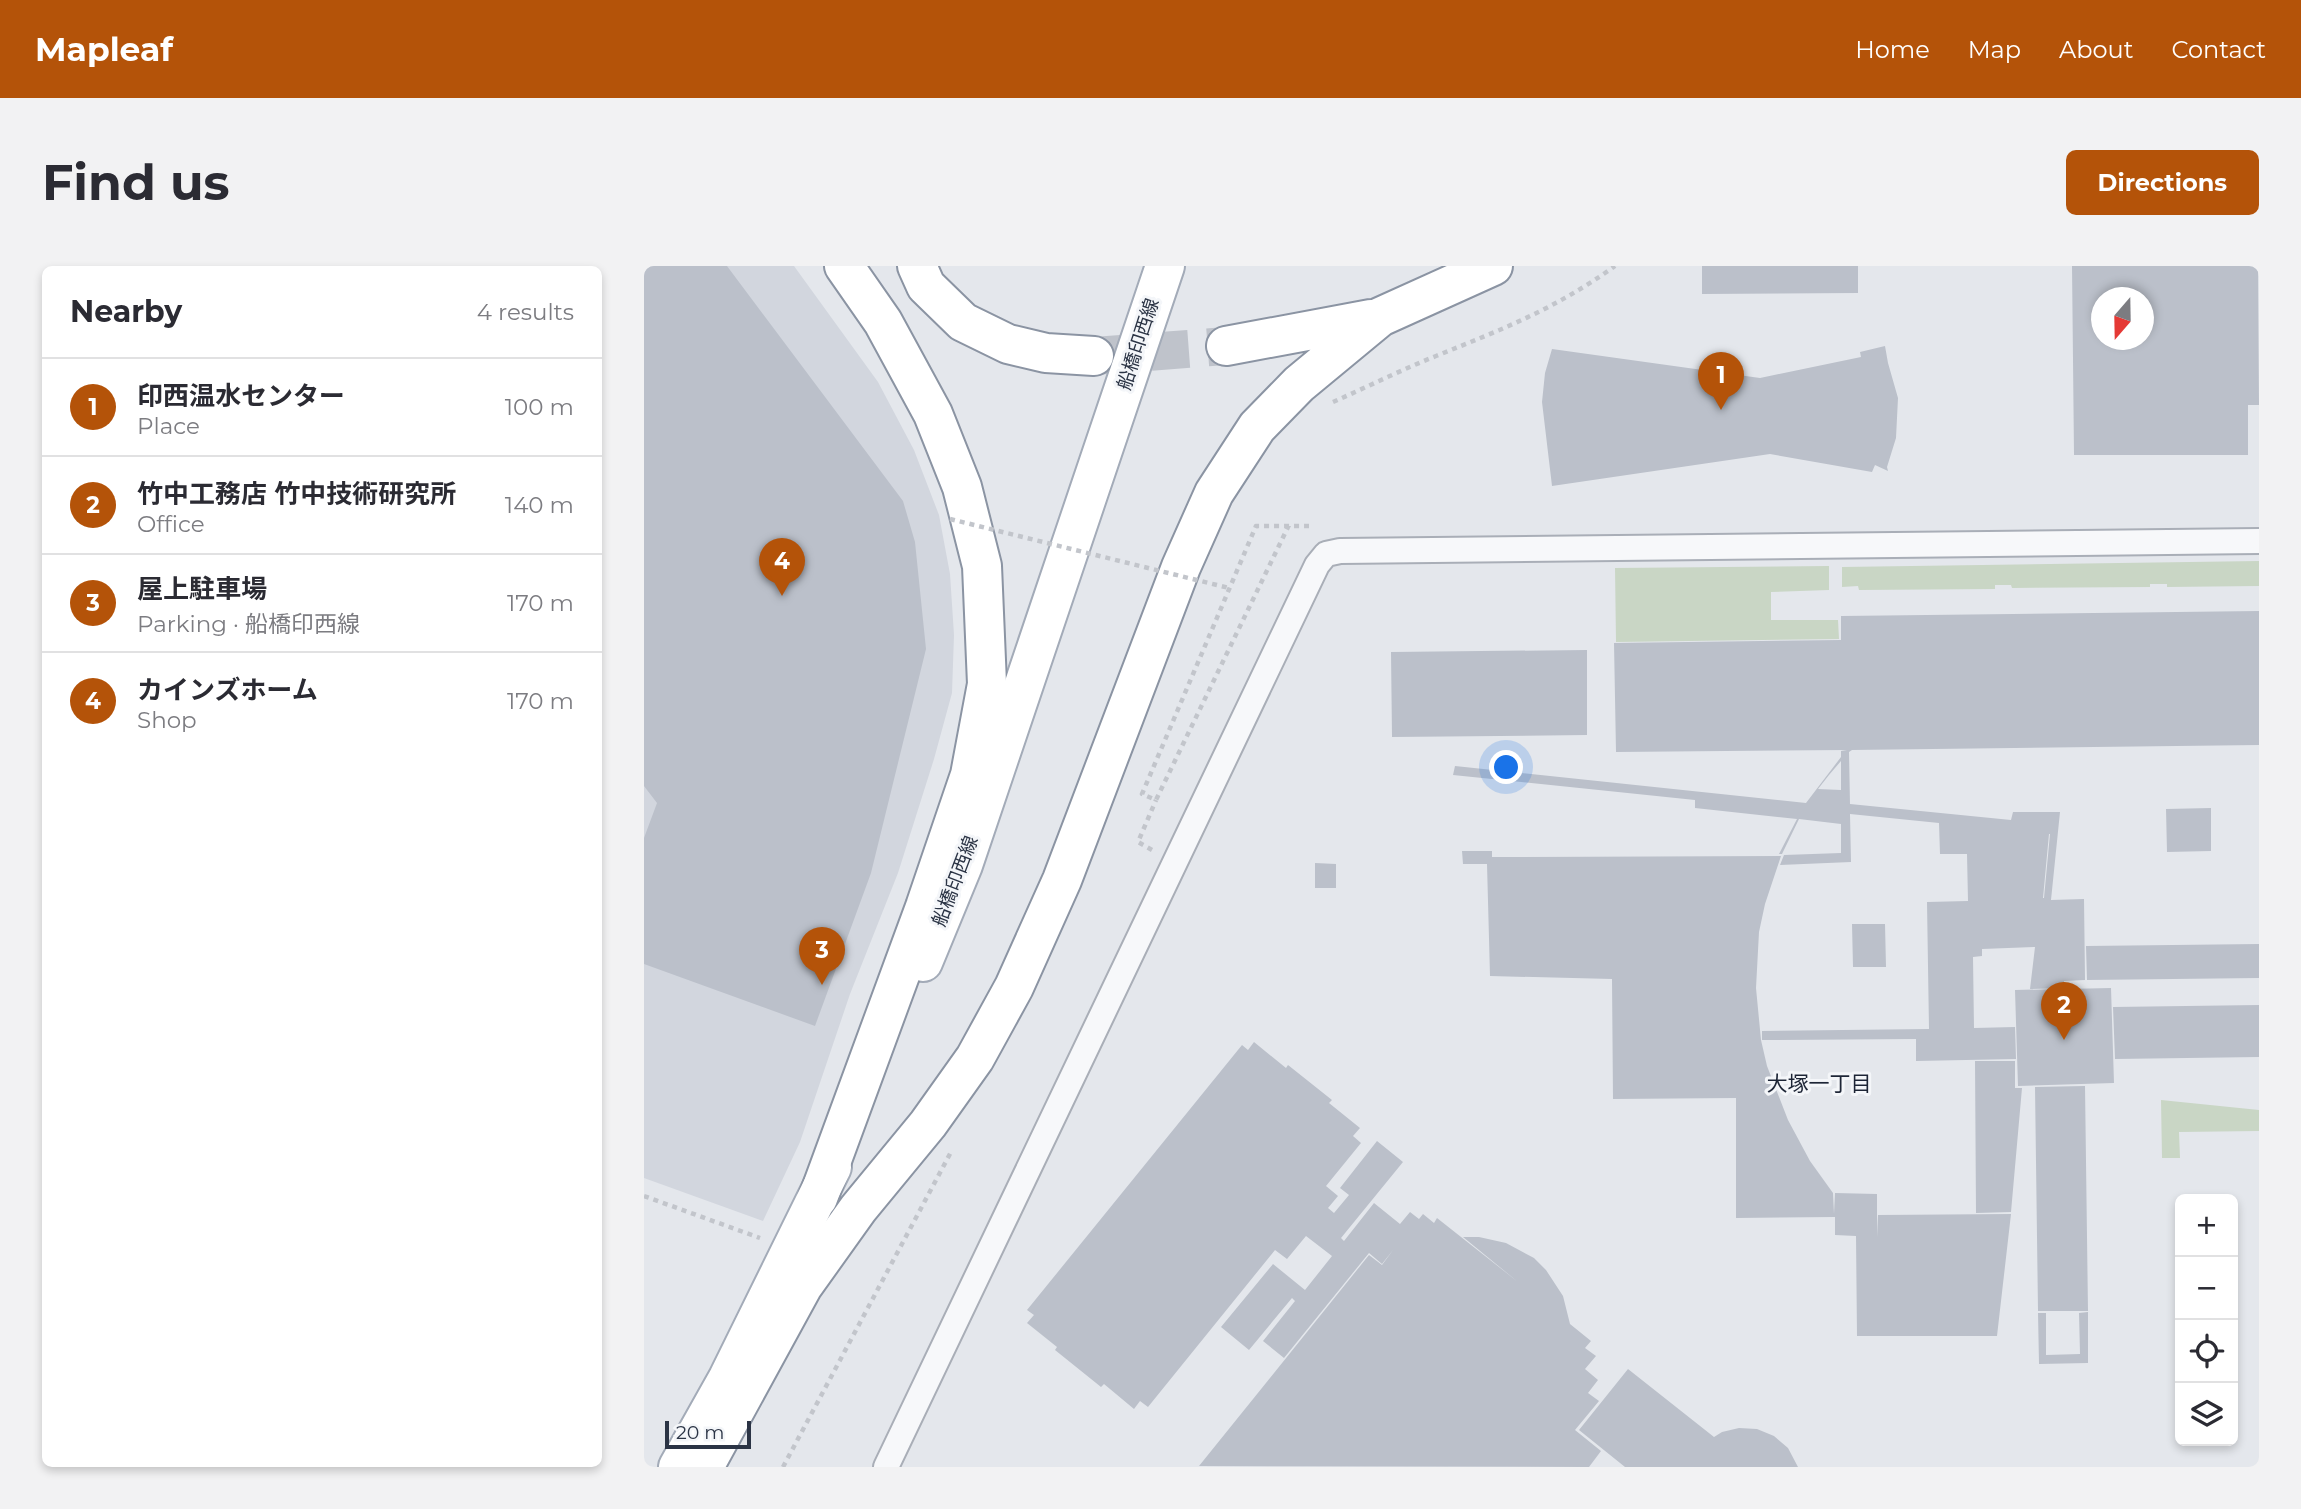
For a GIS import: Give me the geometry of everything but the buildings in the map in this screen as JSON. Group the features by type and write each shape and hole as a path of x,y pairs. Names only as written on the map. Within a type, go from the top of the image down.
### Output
{"main road":[{"path":"818,1198 970,775 987,684 982,566 962,487 933,414 883,322 844,266"},
{"path":"917,266 926,286 963,322 1008,344 1046,353 1094,356"},
{"name":"船橋印西線","path":"678,1467 728,1378 818,1198 897,1026 963,865 1164,266"},
{"path":"1226,346 1380,317 1493,266"},
{"path":"704,1467 803,1286 858,1209 936,1113 975,1058 1014,987 1062,880 1181,567 1214,493 1257,427 1299,384 1380,317"}],"street":[{"path":"886,1467 1317,565 1326,554 1376,551 2259,541"}],"path":[{"path":"1323,410 1333,402 1434,356 1539,314 1615,266"},
{"path":"946,507 953,532"},
{"path":"950,519 1229,588"},
{"path":"1154,852 1138,842 1289,525"},
{"path":"1156,800 1142,794 1256,526 1309,526"},
{"path":"1192,591 1196,579"},
{"path":"783,1467 951,1151"},
{"path":"644,1196 765,1240"}],"shaded area":[{"path":"644,266 794,266 878,382 914,450 939,515 950,574 954,635 952,693 934,759 898,873 850,994 800,1142 763,1221 644,1178"}],"green space":[{"path":"2259,561 2259,586 2167,587 2167,584 2150,584 2150,587 2012,588 2011,585 1995,585 1995,589 1859,590 1858,586 1842,587 1842,567"},
{"path":"1829,566 1829,590 1771,592 1771,620 1838,620 1839,639 1616,642 1615,568"},
{"path":"2161,1100 2259,1110 2259,1131 2179,1132 2180,1158 2162,1158"}],"tunnel":[{"path":"1094,356 1226,346"}],"place":[{"name":"印西温水センター","path":"1721,410"},
{"name":"カインズホーム","path":"782,596"},
{"name":"屋上駐車場","path":"822,985"},
{"name":"竹中工務店 竹中技術研究所","path":"2064,1040"}],"district":[{"name":"大塚一丁目","path":"1819,1083"}]}
